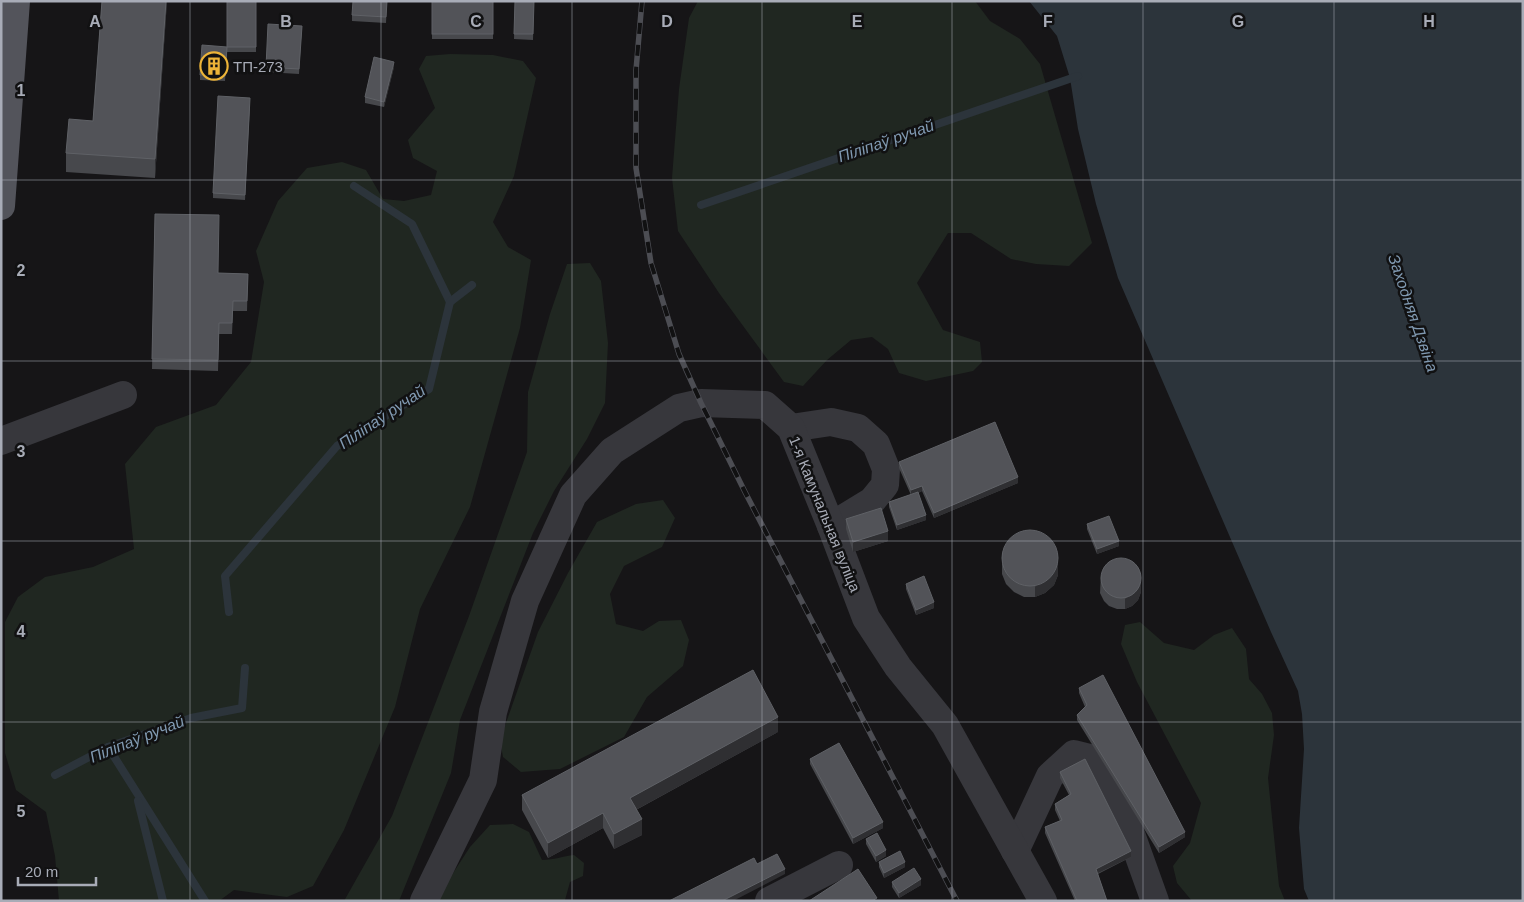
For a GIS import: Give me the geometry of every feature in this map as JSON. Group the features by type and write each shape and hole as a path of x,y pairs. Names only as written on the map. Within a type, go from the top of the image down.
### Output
{"main road":[{"path":"1,206 16,1"}],"street":[{"path":"1,441 123,395"},
{"name":"1-я Камунальная вуліца","path":"424,901 484,780 493,712 525,601 573,495 612,451 679,408 701,403 765,405 791,428 866,618 898,667 945,725 1043,901"},
{"path":"791,428 832,422 858,428 876,444 886,469 885,485 872,501 831,526"},
{"path":"1015,851 1050,776 1074,754 1094,759 1117,795 1156,901"},
{"path":"769,901 839,865"}],"shaded area":[{"path":"698,1 975,1 990,21 1020,39 1040,64 1092,243 1069,266 1036,264 1011,259 971,233 948,233 917,283 943,330 980,342 982,362 973,371 926,381 899,373 888,349 872,337 851,340 827,360 803,386 784,382 719,293 678,231 672,178 679,89 689,18"},
{"path":"450,54 493,55 523,61 536,78 514,176 493,222 508,247 531,260 520,328 470,507 420,609 395,707 344,830 313,886 287,897 234,890 219,901 59,901 55,856 46,812 16,790 5,753 5,622 18,597 45,577 93,567 134,549 125,464 156,427 216,405 251,362 264,282 256,251 278,201 307,168 342,162 366,170 383,199 404,201 431,195 437,171 413,158 408,140 435,108 419,69 426,56"},
{"path":"590,263 601,281 608,343 605,403 587,439 554,491 533,533 460,720 451,773 399,901 344,901 392,816 469,616 527,452 528,392 550,314 567,264"},
{"path":"663,500 675,518 662,547 624,566 610,594 616,624 643,631 659,621 681,620 689,640 683,666 647,697 624,737 560,769 521,772 503,757 500,740 538,632 568,573 597,522 636,504"},
{"path":"1140,622 1164,643 1194,650 1214,635 1232,628 1246,649 1249,679 1262,694 1272,713 1274,735 1268,778 1279,886 1285,901 1192,901 1177,883 1173,866 1190,843 1201,803 1137,682 1121,644 1125,625"},
{"path":"513,824 529,832 542,860 574,855 584,863 583,876 570,882 566,901 435,901 470,847 490,825"}],"water":[{"name":"Заходняя Дзвіна","path":"1029,1 1523,1 1523,901 1309,901 1304,889 1299,828 1304,749 1302,714 1298,691 1118,278 1096,204 1078,129 1070,78 1057,36"}],"building":[{"path":"102,1 166,1 155,159 66,153 69,119 93,121"},
{"path":"227,1 256,1 256,47 227,47"},
{"path":"353,1 387,1 386,17 352,15"},
{"path":"432,1 493,1 493,34 432,34"},
{"path":"515,1 534,1 533,34 514,34"},
{"path":"268,24 302,26 299,69 266,67"},
{"name":"ТП-273","path":"202,45 227,47 225,76 200,75"},
{"path":"374,57 394,62 384,102 365,97"},
{"path":"218,96 250,98 245,195 213,193"},
{"path":"155,214 219,215 218,273 248,274 247,301 233,301 232,323 219,323 218,360 152,359"},
{"path":"995,422 1018,477 934,513 922,486 911,490 899,462"},
{"path":"918,492 926,515 897,525 889,502"},
{"path":"881,508 888,531 853,542 846,519"},
{"path":"1109,516 1119,541 1097,549 1087,524"},
{"path":"1025,530 1035,530 1050,538 1056,547 1058,558 1056,569 1050,578 1035,586 1025,586 1014,581 1007,574 1002,563 1002,553 1007,542 1014,535"},
{"path":"1125,558 1132,561 1138,567 1141,578 1140,586 1132,595 1125,598 1117,598 1110,595 1102,586 1101,574 1104,567 1113,559"},
{"path":"924,576 934,602 916,610 906,584"},
{"path":"753,670 778,717 630,798 642,819 614,834 603,813 548,843 522,795"},
{"path":"1103,675 1185,832 1159,847 1077,715 1087,705 1079,688"},
{"path":"839,743 883,822 853,838 810,759"},
{"path":"1085,759 1131,851 1096,869 1107,901 1077,901 1045,827 1062,820 1055,804 1071,794 1060,772"},
{"path":"877,833 886,850 876,856 866,839"},
{"path":"900,851 905,862 884,873 879,862"},
{"path":"777,854 785,869 722,901 669,901 754,858 757,864"},
{"path":"914,868 921,879 899,893 892,882"},
{"path":"858,869 877,898 872,901 809,901"}],"waterway":[{"name":"Піліпаў ручай","path":"701,205 1078,76"},
{"path":"354,186 412,224 450,302"},
{"name":"Піліпаў ручай","path":"229,612 225,576 337,446 429,389 450,302 472,285"},
{"name":"Піліпаў ручай","path":"55,775 108,747 191,718 242,708 245,668"},
{"path":"108,747 205,901"},
{"path":"138,801 163,901"}],"railway":[{"path":"642,1 636,70 636,168 651,263 679,354 745,492 957,901"}],"place":[{"name":"ТП-273","path":"214,66"}]}
